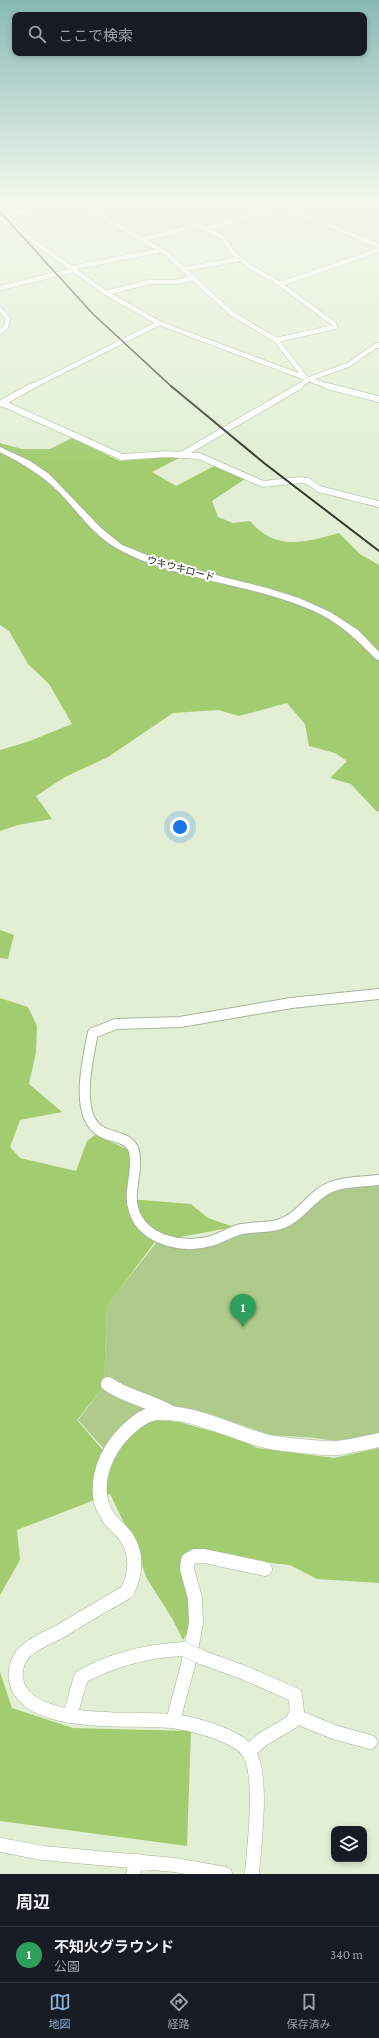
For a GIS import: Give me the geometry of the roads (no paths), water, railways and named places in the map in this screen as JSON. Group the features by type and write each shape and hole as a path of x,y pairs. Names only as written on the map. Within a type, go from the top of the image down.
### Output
{"street":[{"path":"100,288 137,312 159,323 337,390 379,399"},
{"path":"106,293 124,288"},
{"path":"205,288 231,313 276,340 307,378"},
{"path":"276,340 335,327 326,317 286,288"},
{"path":"0,309 8,319 6,327 0,332"},
{"path":"1,403 159,323"},
{"path":"183,454 306,382 307,378 348,365 377,345 379,346"},
{"path":"1,403 71,434 87,443 122,457 183,454 199,456 263,484 300,480 308,481 319,489 379,504"},
{"name":"ウキウキロード","path":"0,449 34,468 51,480 96,530 116,545 152,561 270,591 302,601 326,613 353,631 379,657"},
{"path":"379,994 291,1003 180,1022 116,1024 101,1028 93,1033 85,1073 85,1093 88,1114 97,1129 127,1141 132,1146 135,1157 132,1200 134,1211 140,1224 151,1234 163,1240 192,1244 203,1242 240,1229 284,1224 292,1219 326,1188 379,1180"},
{"path":"108,1384 115,1390 146,1400 174,1414"},
{"path":"252,1874 258,1797 253,1768 248,1752 237,1742 173,1720 70,1716 37,1706 21,1694 14,1678 18,1662 28,1650 128,1592 134,1578 135,1556 127,1538 107,1515 99,1496 103,1464 118,1440 135,1422 156,1413 174,1414 224,1426 274,1443 336,1448 379,1440"},
{"path":"173,1720 188,1665 196,1623 195,1598 187,1569 188,1560 195,1556 204,1556 265,1569"},
{"path":"70,1716 81,1677 88,1672 133,1655 159,1650 183,1649 295,1695 298,1706 295,1716 290,1724 265,1737 248,1752"},
{"path":"295,1716 334,1732 370,1742"},
{"path":"0,1845 135,1868 175,1865 225,1874"}],"railway":[{"path":"70,288 93,314 172,387"},
{"path":"171,386 264,463 379,551"}],"place":[{"name":"不知火グラウンド","path":"243,1327"}]}
